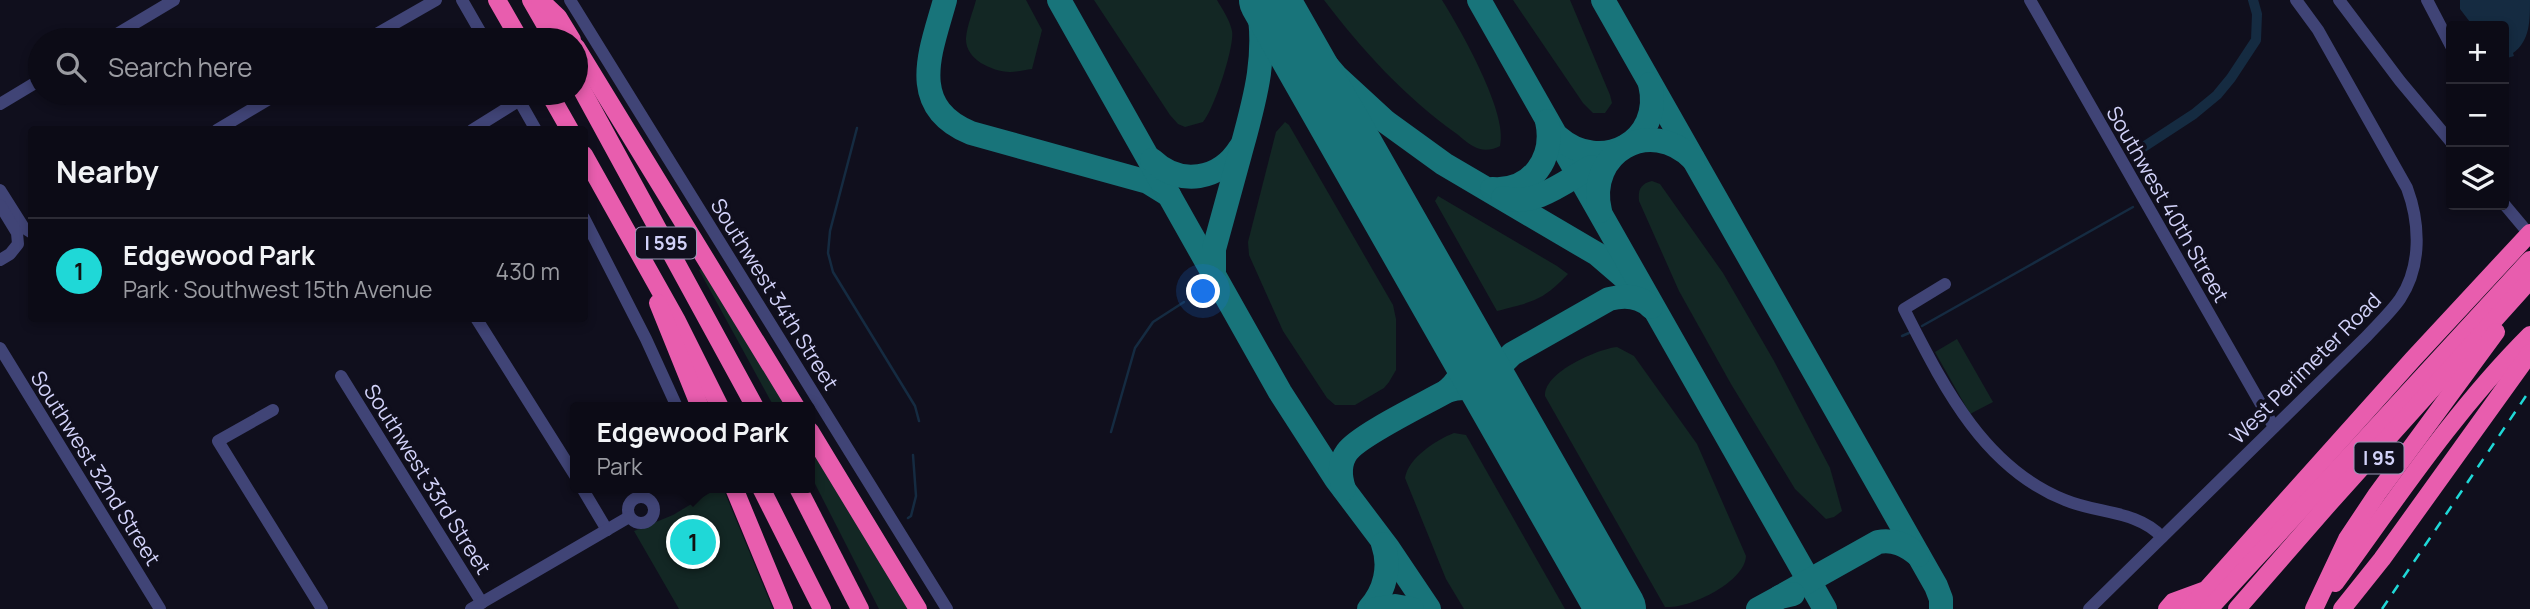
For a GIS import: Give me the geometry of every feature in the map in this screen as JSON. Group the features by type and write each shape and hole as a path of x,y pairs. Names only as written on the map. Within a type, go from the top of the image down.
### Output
{"highway":[{"path":"497,0 513,28"},
{"path":"531,0 547,28"},
{"path":"540,0 558,17 565,28"},
{"path":"588,67 793,402"},
{"name":"I 595","path":"588,101 752,402"},
{"path":"556,105 568,126"},
{"name":"I 595","path":"588,162 645,263 717,402"},
{"name":"I 95","path":"2189,609 2413,359 2530,234"},
{"path":"2209,609 2530,260"},
{"path":"645,263 664,322 698,402"},
{"path":"2238,609 2530,280"},
{"name":"I 95","path":"2247,609 2530,291"},
{"path":"2315,609 2347,540 2377,494 2514,308"},
{"path":"2315,609 2430,450 2503,362 2530,335"},
{"path":"2342,609 2382,559 2530,354"},
{"path":"815,439 918,609"},
{"path":"736,493 784,609"},
{"path":"764,493 822,609"},
{"path":"801,493 860,609"},
{"path":"2166,609 2174,602 2207,590"}],"street":[{"path":"127,28 174,0"},
{"path":"387,28 436,0"},
{"path":"462,0 478,28"},
{"name":"Southwest 34th Street","path":"570,0 587,28"},
{"name":"Southwest 40th Street","path":"2030,0 2274,427"},
{"name":"West Perimeter Road","path":"2090,609 2395,306 2412,273 2417,236 2413,205 2402,179 2312,20 2296,0"},
{"path":"2427,0 2446,36"},
{"path":"2340,1 2400,81 2446,136"},
{"name":"Southwest 34th Street","path":"588,29 947,609"},
{"path":"0,104 28,87"},
{"path":"224,126 259,105"},
{"path":"477,126 506,105"},
{"path":"522,105 534,126"},
{"path":"0,190 28,230"},
{"path":"0,205 17,233 18,244 10,254 0,260"},
{"path":"2509,210 2530,234"},
{"path":"588,226 675,402"},
{"path":"1945,284 1904,309 1963,414 2000,459 2031,482 2060,498 2096,510 2141,520 2162,537"},
{"path":"479,322 570,467"},
{"name":"Southwest 32nd Street","path":"0,348 160,609"},
{"name":"Southwest 33rd Street","path":"341,376 476,606"},
{"path":"274,410 218,441 322,609"},
{"path":"585,493 607,530"},
{"path":"476,606 629,517"}],"green space":[{"path":"976,0 1026,0 1042,30 1032,69 1010,72 987,66 974,58 966,38"},
{"path":"1094,0 1217,0 1230,23 1232,39 1218,92 1203,122 1185,127 1178,124"},
{"path":"1324,0 1442,0 1471,51 1490,93 1501,132 1500,146 1488,150 1477,148 1438,120 1385,72"},
{"path":"1513,0 1570,0 1610,95 1612,103 1605,113 1593,113 1583,103"},
{"path":"1285,122 1393,305 1396,319 1396,370 1384,388 1355,405 1335,405 1327,398 1283,331 1249,255 1248,242 1276,132"},
{"path":"1652,181 1660,184 1723,273 1774,361 1830,468 1842,511 1834,517 1826,519 1795,489 1731,384 1679,291 1639,201 1641,188"},
{"path":"1438,196 1568,274 1551,290 1536,299 1497,311 1435,201"},
{"path":"703,268 785,402 771,402 699,270"},
{"path":"1957,339 1993,402 1970,414 1935,352"},
{"path":"1617,347 1634,356 1697,444 1746,556 1743,566 1726,584 1688,604 1665,607 1545,396 1547,387 1562,371 1585,357"},
{"path":"1454,433 1466,435 1565,609 1464,609 1446,579 1405,478 1417,457 1431,445"},
{"path":"815,451 908,609 879,609 815,484"},
{"path":"710,493 725,493 773,609 679,609 634,531 673,515"}],"water":[{"path":"2460,0 2530,0 2528,30 2523,43 2513,53 2514,56 2509,58 2509,21 2469,21 2460,9"}],"waterway":[{"path":"2142,148 2194,114 2217,95 2231,78 2256,40 2257,14 2253,0"},
{"path":"857,128 830,231 828,253 833,272 915,406 919,421"},
{"path":"1922,326 2133,207"},
{"path":"1111,432 1135,348 1153,322 1184,302"},
{"path":"1902,336 1909,333"},
{"path":"908,518 911,516 916,496 913,455"}],"taxiway":[{"path":"945,0 934,38 928,76 938,108 951,122 971,133 1148,182 1169,195"},
{"path":"1059,0 1280,392 1336,479 1388,548 1429,609"},
{"path":"1214,271 1214,249 1258,78 1261,40 1257,0"},
{"path":"1271,0 1336,76 1386,122 1444,164 1597,254 1633,285"},
{"path":"1479,0 1825,609"},
{"path":"1603,0 1936,586 1941,599 1941,609"},
{"path":"1558,137 1575,148 1592,153 1610,152 1625,146 1638,136 1648,122 1652,104 1650,84"},
{"path":"1492,189 1519,185 1538,170 1547,148 1547,121"},
{"path":"1600,211 1598,190 1603,172 1612,157 1625,147 1641,141 1658,141 1676,146 1693,159"},
{"path":"1152,160 1175,174 1199,176 1222,167 1240,148"},
{"path":"1503,198 1515,200 1538,196 1591,167"},
{"path":"1507,418 1498,398 1496,384 1503,363 1512,354 1609,299 1631,297 1651,307"},
{"path":"1447,391 1454,385 1463,365 1460,334"},
{"path":"1344,489 1341,465 1344,456 1354,445 1378,428 1447,391 1464,388 1479,391 1503,412"},
{"path":"1780,597 1878,542 1900,544 1918,555"},
{"path":"1369,609 1383,587 1385,578 1383,544"},
{"path":"1758,609 1780,597 1793,594"},
{"path":"1376,609 1395,606 1412,609"}],"runway":[{"path":"1269,0 1616,609"}],"railway":[{"path":"2382,609 2530,390"}],"place":[{"name":"Edgewood Park","path":"693,542"}]}
